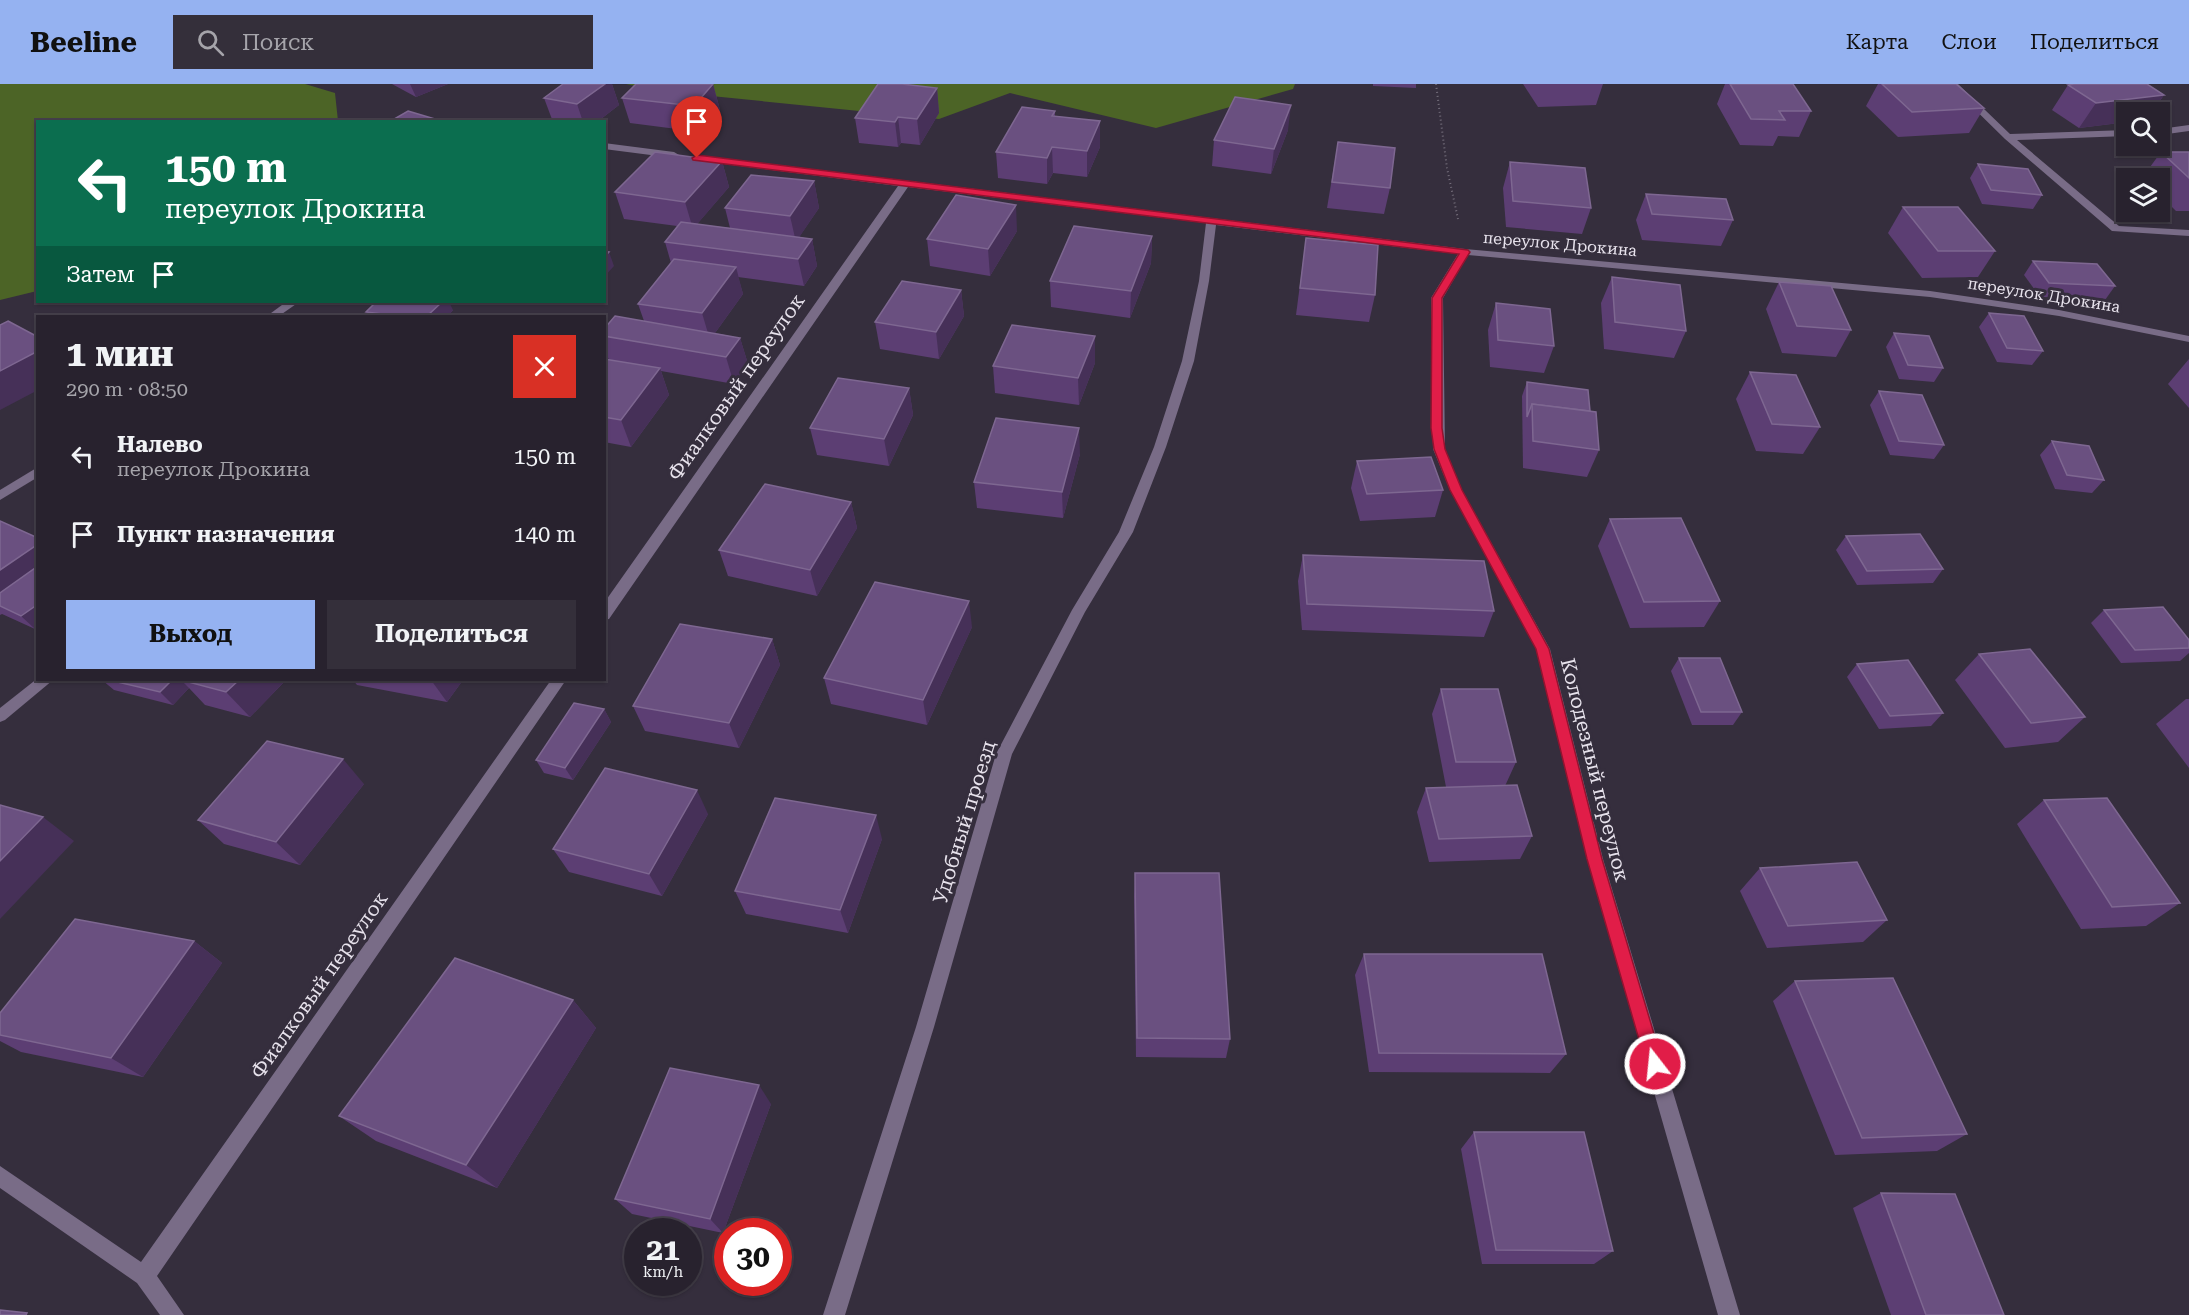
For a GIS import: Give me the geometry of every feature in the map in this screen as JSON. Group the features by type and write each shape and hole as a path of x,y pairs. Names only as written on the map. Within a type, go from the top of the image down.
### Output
{"street":[{"path":"1953,84 2008,137 2116,229 2189,233"},
{"path":"2170,131 2189,128"},
{"path":"2008,137 2116,133"},
{"path":"606,146 685,157"},
{"name":"переулок Дрокина","path":"697,158 1465,252 1930,294 2059,313 2189,339"},
{"name":"Фиалковый переулок","path":"606,612 904,185"},
{"name":"Удобный проезд","path":"834,1315 925,1027 1004,754 1079,610 1126,532 1160,447 1188,362 1204,281 1211,220"},
{"name":"Колодезный переулок","path":"1465,252 1437,298 1439,449 1456,490 1543,649 1595,859 1729,1315"},
{"path":"274,315 292,303"},
{"path":"0,496 36,472"},
{"path":"0,716 45,681"},
{"name":"Фиалковый переулок","path":"144,1276 558,681"},
{"path":"0,1176 144,1276 173,1315"}],"path":[{"path":"1436,84 1447,168 1465,252"}],"green space":[{"path":"0,84 305,84 335,93 338,120 36,120 36,291 0,300"},
{"path":"626,84 1295,84 1293,89 1156,128 1010,93 939,119 661,91"}],"building":[{"path":"563,84 605,84 577,104 544,98"},
{"path":"636,84 713,84 694,106 622,98"},
{"path":"878,84 937,88 917,119 898,117 895,122 855,118"},
{"path":"1730,84 1793,84 1811,111 1779,111 1785,120 1751,119"},
{"path":"1882,84 1956,84 1984,108 1912,112"},
{"path":"2147,84 2164,95 2096,103 2068,85"},
{"path":"1235,97 1291,105 1274,149 1214,140"},
{"path":"1022,107 1055,111 1052,116 1100,121 1087,151 1052,147 1047,158 996,152"},
{"path":"408,111 438,120 392,120"},
{"path":"1338,142 1395,148 1390,188 1332,182"},
{"path":"655,152 722,161 685,202 615,192"},
{"path":"2170,152 2189,152 2189,178 2165,156 2170,156"},
{"path":"1510,162 1585,168 1591,208 1513,201"},
{"path":"1978,164 2028,169 2042,195 1991,190"},
{"path":"751,175 814,181 790,216 725,208"},
{"path":"1646,194 1726,199 1733,220 1652,214"},
{"path":"956,195 1016,205 988,249 927,239"},
{"path":"1903,207 1958,207 1995,251 1938,251"},
{"path":"681,222 812,239 798,259 665,242"},
{"path":"1074,226 1152,236 1131,291 1050,281"},
{"path":"1306,238 1378,245 1375,295 1300,288"},
{"path":"674,259 736,267 702,313 638,304"},
{"path":"2033,261 2097,264 2115,286 2049,283"},
{"path":"1612,277 1680,285 1686,331 1615,322"},
{"path":"902,281 961,290 936,332 875,322"},
{"path":"1779,282 1831,286 1851,330 1797,326"},
{"path":"375,303 441,303 428,315 391,315 366,312"},
{"path":"1496,303 1550,309 1554,346 1498,340"},
{"path":"1989,313 2024,316 2043,351 2007,348"},
{"path":"615,316 740,338 726,357 606,336 606,327"},
{"path":"8,321 36,336 36,352 0,371 0,325"},
{"path":"1012,325 1095,336 1078,378 993,366"},
{"path":"1894,333 1929,336 1943,368 1908,365"},
{"path":"606,359 660,368 621,420 606,417"},
{"path":"1750,372 1796,375 1820,427 1772,424"},
{"path":"838,378 909,388 884,439 810,428"},
{"path":"1527,382 1588,390 1590,411 1532,404 1527,417"},
{"path":"1879,391 1922,395 1944,445 1899,441"},
{"path":"1532,404 1596,412 1599,450 1533,441"},
{"path":"996,418 1079,428 1062,492 974,482"},
{"path":"2052,441 2089,446 2104,480 2067,475"},
{"path":"1431,457 1443,490 1367,494 1357,461"},
{"path":"765,484 851,502 810,570 719,550"},
{"path":"1681,518 1720,601 1644,602 1610,519"},
{"path":"0,521 36,537 36,545 0,570"},
{"path":"1920,534 1943,569 1867,571 1846,536"},
{"path":"1303,555 1484,561 1494,611 1307,604"},
{"path":"36,567 36,605 21,616 0,606 0,593"},
{"path":"875,582 969,601 923,700 824,678"},
{"path":"2163,607 2189,640 2189,648 2135,650 2104,610"},
{"path":"680,624 772,639 729,723 633,706"},
{"path":"2030,649 2085,717 2031,723 1979,654"},
{"path":"1679,658 1720,658 1742,712 1701,712"},
{"path":"1908,660 1943,713 1890,716 1857,664"},
{"path":"113,681 171,681 160,692"},
{"path":"185,681 238,681 226,692"},
{"path":"1441,689 1498,689 1516,762 1456,762"},
{"path":"574,703 604,709 565,768 536,760"},
{"path":"267,741 343,759 276,842 198,820"},
{"path":"605,768 697,790 649,874 553,849"},
{"path":"1517,785 1532,836 1439,839 1426,788"},
{"path":"775,798 876,815 840,910 735,891"},
{"path":"2107,798 2180,903 2112,907 2044,800"},
{"path":"0,805 43,817 0,861"},
{"path":"1857,862 1887,920 1788,926 1760,868"},
{"path":"1135,873 1219,873 1230,1039 1137,1038"},
{"path":"75,919 194,941 111,1058 0,1035 0,1013"},
{"path":"1364,954 1542,954 1566,1054 1379,1053"},
{"path":"455,958 573,1000 466,1165 339,1116"},
{"path":"1893,978 1967,1134 1862,1138 1795,981"},
{"path":"670,1068 759,1085 710,1219 615,1199"},
{"path":"1474,1132 1584,1132 1613,1251 1496,1250"},
{"path":"1881,1193 1955,1194 2004,1315 1926,1315"},
{"path":"0,1310 27,1313 26,1315 0,1315"}],"route":[{"path":"697,158 1465,252 1437,298 1439,449 1456,490 1543,649 1595,859 1655,1064"}]}
